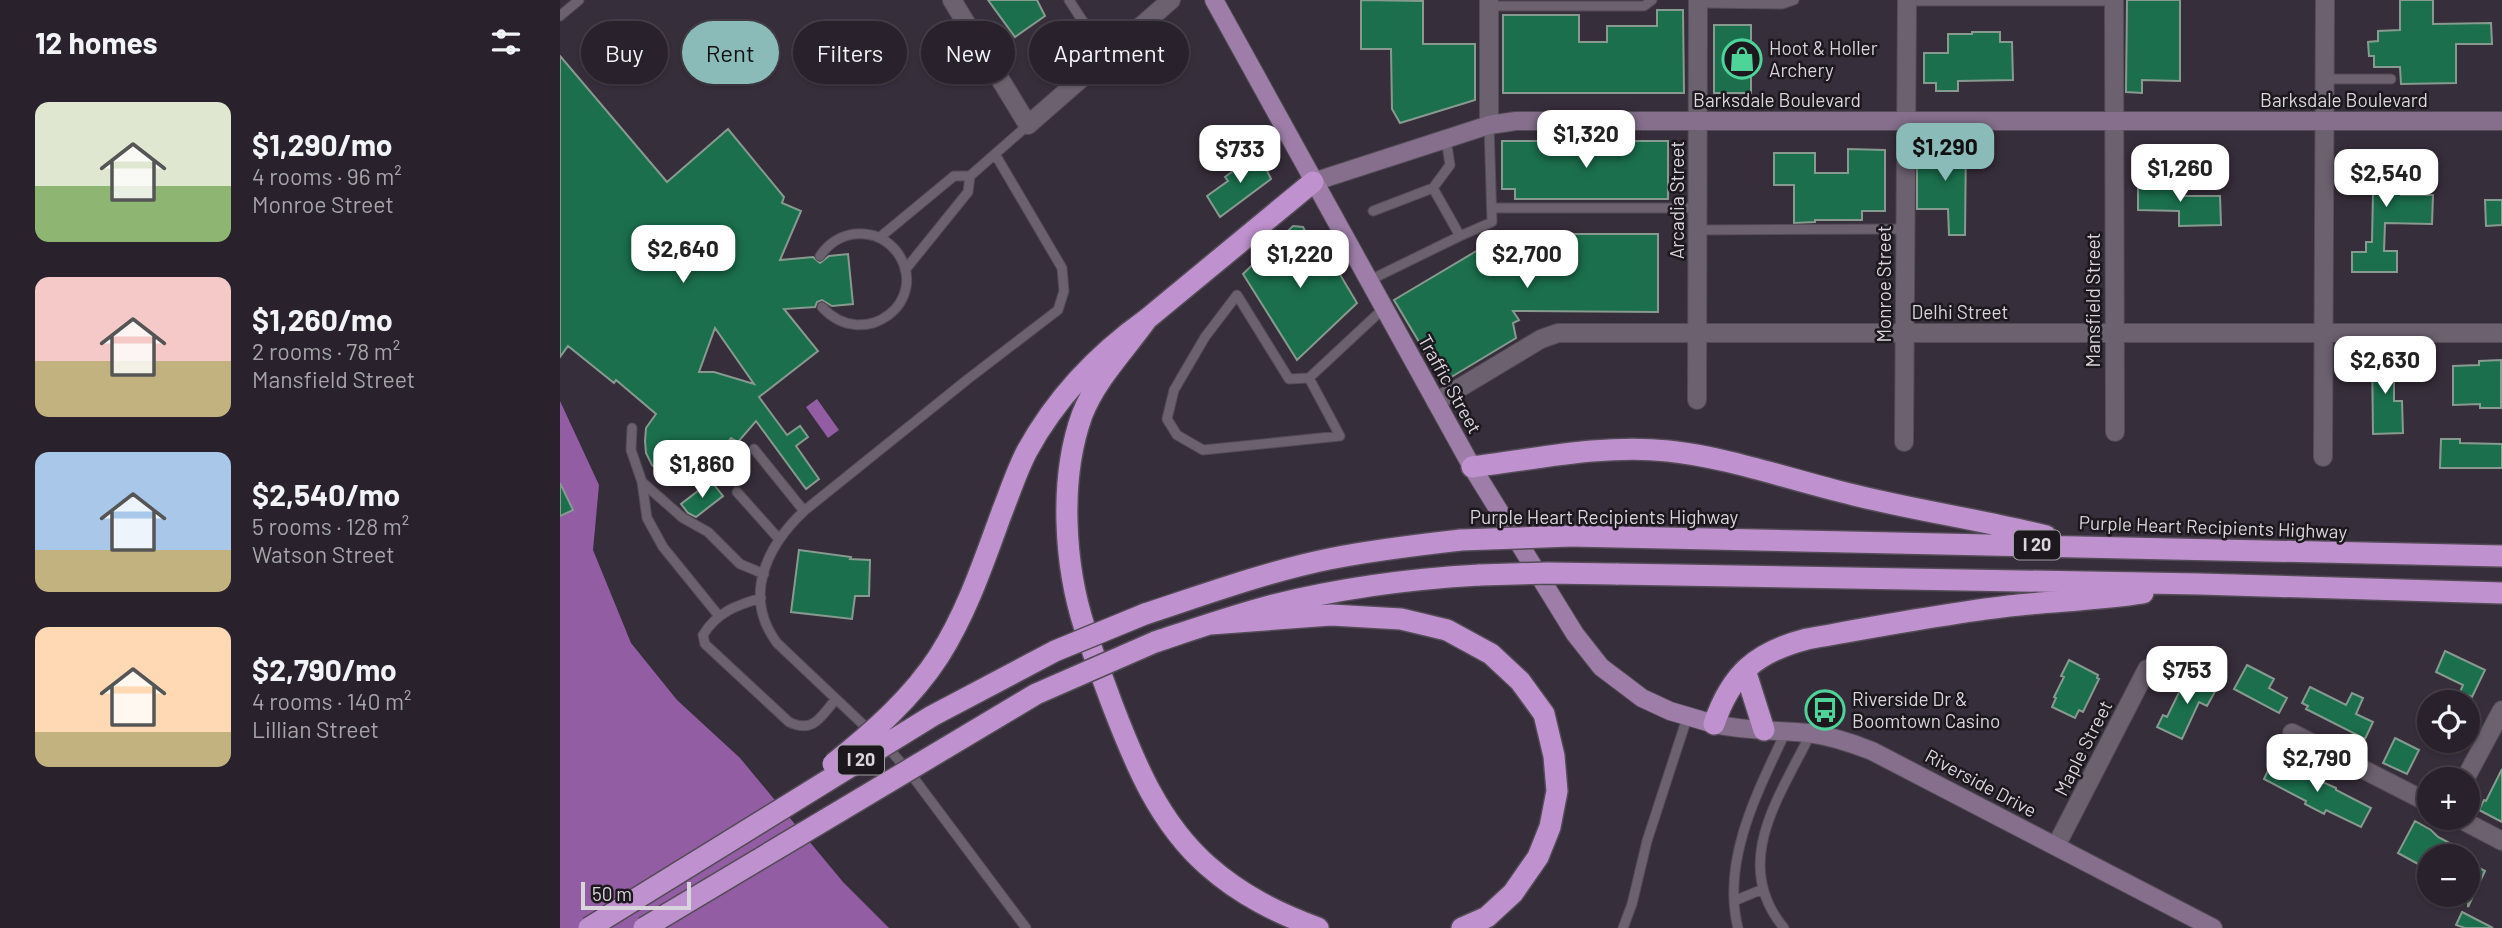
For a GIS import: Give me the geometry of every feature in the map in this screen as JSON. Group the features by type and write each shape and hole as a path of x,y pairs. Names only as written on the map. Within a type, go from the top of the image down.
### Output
{"highway":[{"path":"768,816 851,750 904,701 939,657 968,602 1026,453 1065,393 1118,339 1147,319 1313,182"},
{"path":"1147,319 1094,391 1082,415 1075,442 1069,477 1069,550 1073,584 1084,629 1134,760 1153,798 1178,833 1207,865 1244,894 1286,916 1318,928"},
{"path":"1472,467 1618,450 1668,451 1715,460 1918,511 2005,526 2086,546"},
{"name":"Purple Heart Recipients Highway","path":"589,928 932,716 1024,666 1145,614 1263,575 1328,559 1390,548 1461,540 1571,536 2502,556"},
{"path":"2403,555 2502,546"},
{"name":"I 20","path":"644,928 1036,694 1155,642 1263,608 1331,593 1402,582 1480,575 1547,573 2200,584 2502,593"},
{"path":"1714,724 1724,697 1745,670 1767,653 1785,645 1995,608 2099,600 2200,584"},
{"path":"1210,624 1331,615 1401,619 1447,630 1491,654 1520,681 1544,714 1554,756 1557,791 1550,827 1538,857 1513,893 1487,917 1462,928"},
{"path":"1745,670 1764,730"}],"main road":[{"name":"Traffic Street","path":"1214,0 1472,467 1555,602 1593,657 1613,677 1659,707 1687,718 1714,724"},
{"name":"Barksdale Boulevard","path":"1313,182 1489,125 1516,121 2502,121"},
{"name":"Riverside Drive","path":"1714,724 1811,733 1849,742 1872,751 2213,928"}],"street":[{"path":"952,0 1028,125 1075,84"},
{"path":"1147,21 1171,0"},
{"name":"Monroe Street","path":"1904,442 1907,0"},
{"name":"Mansfield Street","path":"2114,0 2115,432"},
{"path":"2323,457 2325,0"},
{"name":"Arcadia Street","path":"1697,400 1698,1"},
{"path":"1489,3 1489,125"},
{"name":"Delhi Street","path":"1436,402 1549,335 1590,332 2502,333"},
{"name":"Maple Street","path":"2056,846 2147,669"},
{"path":"2471,767 2502,710"},
{"path":"2292,733 2417,797"},
{"path":"2480,830 2502,841"}],"lane":[{"path":"560,16 579,0"},
{"path":"1069,0 1083,21"},
{"path":"1489,3 1643,6 1652,0"},
{"path":"1698,1 1782,4 1794,0"},
{"path":"1907,0 2114,0"},
{"path":"2326,79 2391,79"},
{"path":"905,270 968,192 970,176 1028,125"},
{"path":"1368,281 1492,222 1489,125"},
{"path":"1373,211 1433,188 1450,165 1446,139"},
{"path":"995,153 1062,268 1065,284 1061,306 804,511 778,538 767,561 761,598 764,618 777,643 894,754 1027,928"},
{"path":"879,238 954,176 970,176"},
{"path":"1433,188 1460,236"},
{"path":"1492,208 1698,208"},
{"path":"1698,230 1906,229"},
{"path":"820,256 829,245 841,237 863,234 879,238 894,248 905,270 906,282 901,299 891,314 875,323 857,326 848,324 822,307"},
{"path":"1309,377 1340,436 1203,450 1177,435 1167,419 1179,380 1205,337 1237,295 1289,379 1309,377 1383,309"},
{"path":"632,428 631,450 642,482 647,518 663,547 719,616"},
{"path":"754,449 804,511"},
{"path":"642,482 683,518 708,532 740,564 764,574"},
{"path":"737,492 778,538"},
{"path":"761,598 729,608 719,616 703,635 705,644 789,722 800,727 813,725 836,699"},
{"path":"1623,928 1632,904 1647,841 1687,718"},
{"path":"1738,928 1734,901 1745,823 1786,732"},
{"path":"1784,928 1763,890 1759,861 1763,838 1772,814 1811,733"},
{"path":"1734,901 1763,890"}],"shaded area":[{"path":"817,399 839,430 828,438 806,407"},
{"path":"560,401 599,485 593,550 631,643 677,700 740,758 843,882 889,928 560,928"}],"building":[{"path":"988,0 1037,0 1045,16 1038,21 1029,21 1029,27 1015,37 1015,21 1003,21"},
{"path":"1361,0 1423,1 1423,44 1475,44 1475,100 1400,123 1392,109 1391,49 1361,49"},
{"path":"2127,0 2180,0 2180,81 2142,80 2142,93 2126,92"},
{"path":"2400,0 2433,0 2433,24 2491,23 2492,44 2456,44 2456,83 2401,84 2400,67 2374,67 2374,56 2369,56 2368,42 2378,41 2378,31 2400,30"},
{"path":"1657,10 1683,10 1684,93 1503,93 1503,15 1579,15 1579,42 1607,42 1607,26 1657,26"},
{"path":"1714,25 1751,25 1751,93 1714,93"},
{"path":"2000,32 2000,42 2012,42 2013,80 1958,81 1958,91 1936,91 1936,83 1924,83 1924,53 1948,53 1948,34"},
{"path":"560,56 581,84 667,182 728,129 784,197 782,203 801,211 780,260 813,257 820,263 829,256 848,254 853,304 832,306 822,300 817,302 815,307 784,309 818,351 759,397 787,435 800,426 808,437 796,446 819,479 806,489 756,421 738,442 731,438 701,476 676,477 663,473 652,465 646,453 646,428 656,414 616,380 614,383 568,346 560,357","holes":["715,328 754,384 714,372 699,372"]},
{"path":"1966,140 1965,235 1949,235 1948,209 1917,209 1917,160 1933,160 1933,141"},
{"path":"1502,141 1668,141 1668,199 1515,199 1515,189 1502,189"},
{"path":"1848,149 1885,150 1885,211 1862,211 1862,220 1794,223 1794,185 1774,185 1774,153 1815,153 1815,173 1848,173"},
{"path":"1258,152 1271,179 1220,217 1207,196 1228,181 1225,177"},
{"path":"2400,156 2401,195 2433,195 2432,224 2385,223 2384,251 2397,251 2397,272 2352,272 2352,252 2366,252 2366,242 2372,242 2373,192 2358,192 2358,177 2352,177 2352,157"},
{"path":"2138,183 2179,184 2179,196 2220,196 2221,225 2179,226 2179,211 2138,210"},
{"path":"2485,200 2502,200 2502,225 2486,226"},
{"path":"1293,226 1303,227 1323,262 1329,256 1357,303 1297,360 1243,274"},
{"path":"1505,234 1658,234 1658,312 1513,311 1519,320 1513,323 1516,338 1443,382 1394,300"},
{"path":"2372,352 2394,352 2394,401 2402,401 2403,433 2373,434"},
{"path":"2501,360 2501,408 2480,408 2480,404 2453,405 2453,366 2479,365 2479,361"},
{"path":"2441,439 2460,439 2460,443 2502,444 2502,468 2440,468"},
{"path":"711,481 723,496 696,517 688,513 681,504"},
{"path":"560,483 573,510 560,516"},
{"path":"799,550 870,560 869,596 855,596 852,619 791,612"},
{"path":"2445,651 2485,670 2475,690 2461,690 2463,685 2436,672"},
{"path":"2069,660 2098,675 2099,679 2083,712 2079,710 2075,718 2052,707"},
{"path":"2247,665 2274,679 2269,688 2287,698 2279,713 2234,689"},
{"path":"2188,674 2217,688 2207,706 2199,702 2182,739 2157,727 2163,715 2167,717"},
{"path":"2310,687 2346,705 2352,693 2363,698 2356,714 2373,722 2365,739 2306,709 2308,706 2302,703"},
{"path":"2395,738 2417,749 2407,774 2383,763"},
{"path":"2273,760 2336,788 2371,808 2361,827 2326,810 2324,814 2305,804 2306,801 2264,779"},
{"path":"2502,769 2502,822 2480,811 2484,800 2486,801"},
{"path":"2415,821 2417,830 2431,830 2451,844 2417,844 2417,863 2398,853"},
{"path":"2480,868 2485,871 2480,882"},
{"path":"2462,912 2493,928 2465,928 2456,925"}],"place":[{"name":"Hoot & Holler Archery","path":"1742,59"},
{"name":"Riverside Dr & Boomtown Casino","path":"1825,710"}]}
